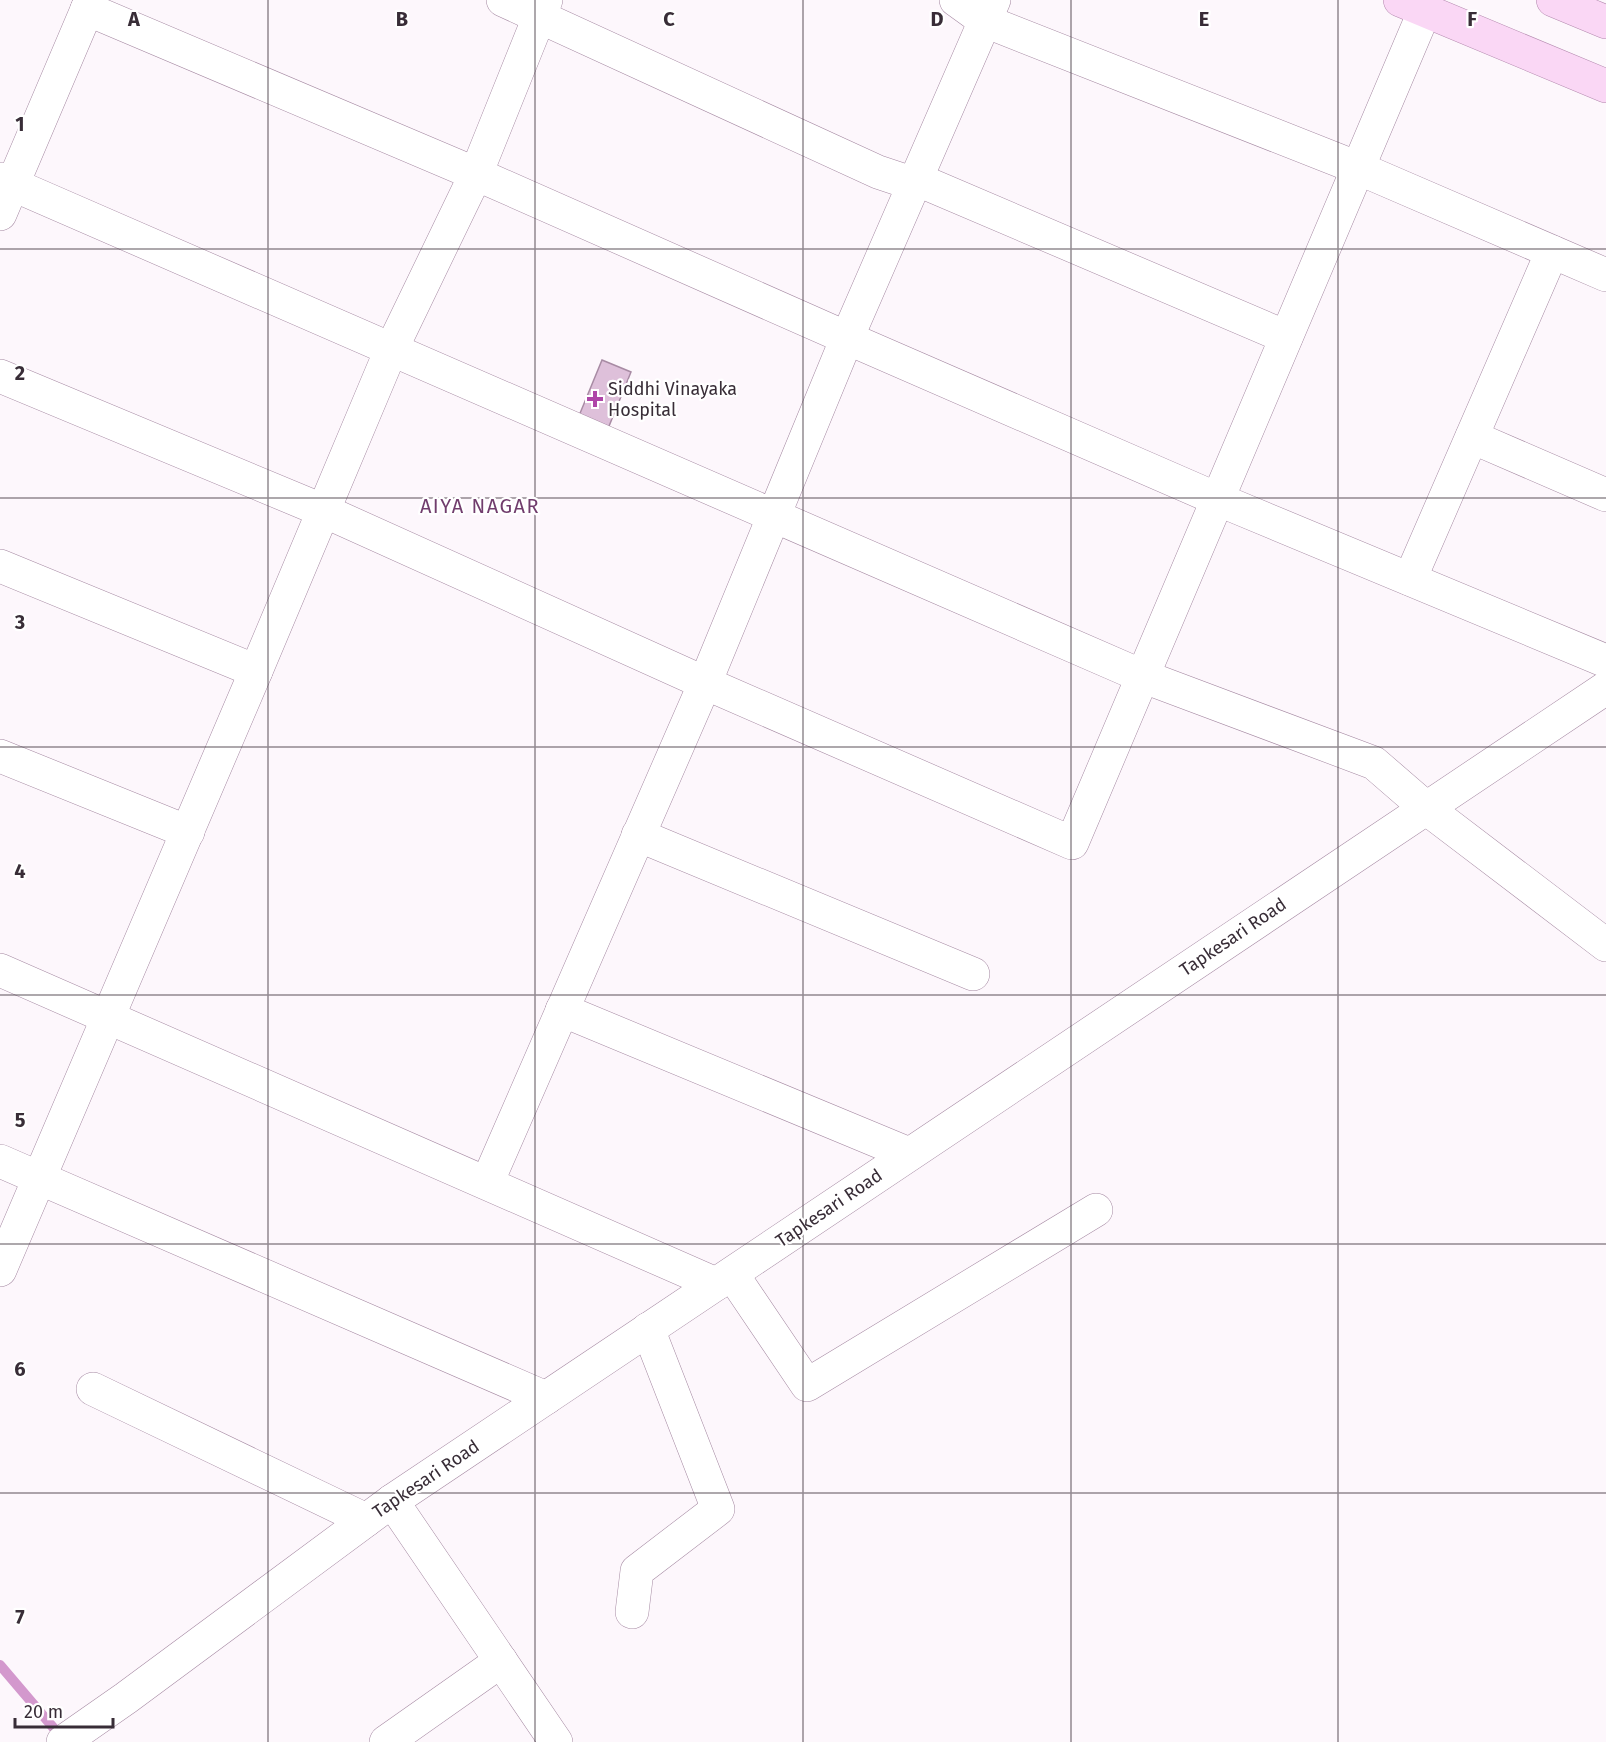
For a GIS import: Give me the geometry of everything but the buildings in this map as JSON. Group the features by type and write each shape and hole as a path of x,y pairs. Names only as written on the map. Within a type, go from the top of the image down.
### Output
{"main road":[{"path":"1553,0 1606,22"},
{"path":"1413,5 1606,86"}],"street":[{"path":"503,0 542,8 878,172 915,181 1286,337"},
{"path":"956,0 989,11 1606,275"},
{"path":"1606,661 1218,499 89,4 4,192 391,350 1142,676 1374,763 1426,808 1606,945"},
{"path":"0,376 324,511 705,683 1072,843 1358,168 1413,5"},
{"path":"0,1270 391,350 476,174 542,8"},
{"path":"487,1183 705,683 847,338 989,11"},
{"path":"1410,579 1552,252"},
{"path":"1472,437 1606,495"},
{"path":"0,566 256,671"},
{"name":"Tapkesari Road","path":"63,1742 392,1501 1606,688"},
{"path":"0,756 188,832"},
{"path":"638,836 973,974"},
{"path":"0,970 487,1183 724,1279 807,1385 1096,1210"},
{"path":"562,1010 909,1155"},
{"path":"0,1161 546,1398"},
{"path":"632,1612 637,1571 718,1509 648,1329"},
{"path":"93,1389 366,1520"},
{"path":"392,1501 555,1742"},
{"path":"386,1742 501,1661"}],"waterway":[{"path":"0,1665 63,1739"}],"place":[{"name":"Siddhi Vinayaka Hospital","path":"595,399"}],"district":[{"name":"AIYA NAGAR","path":"480,506"}]}
